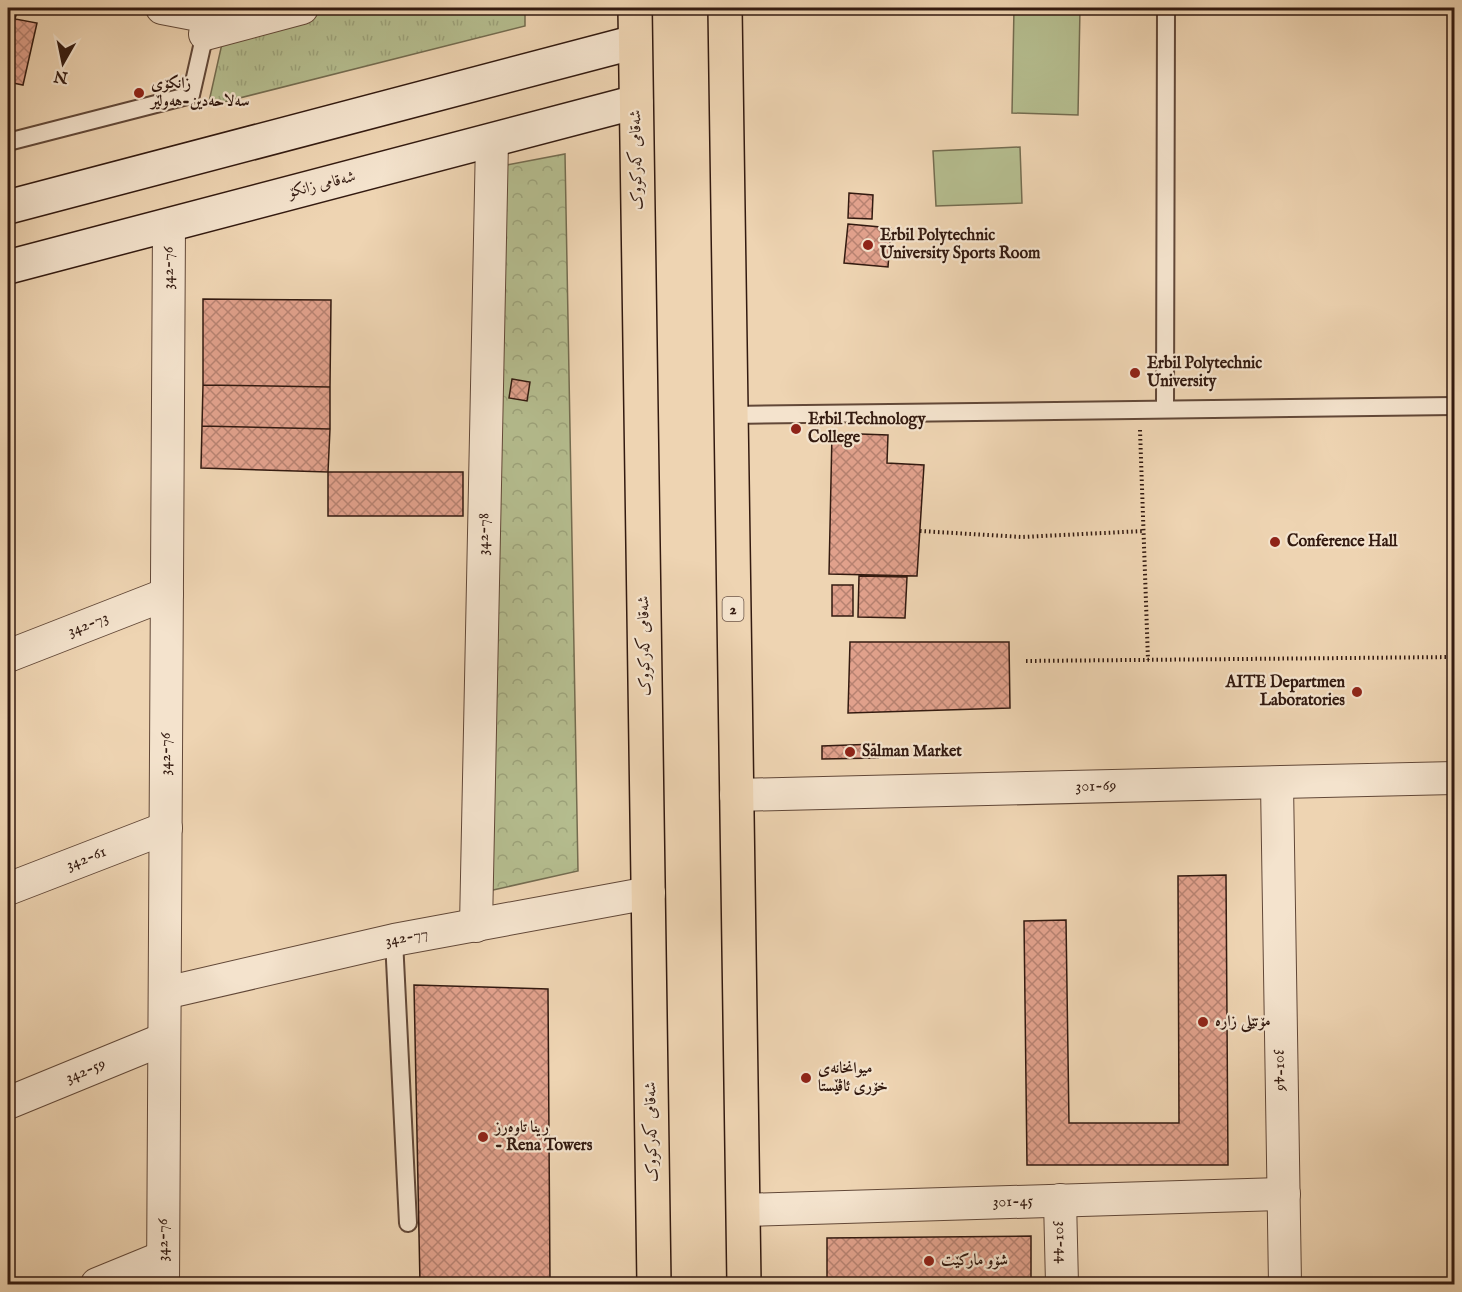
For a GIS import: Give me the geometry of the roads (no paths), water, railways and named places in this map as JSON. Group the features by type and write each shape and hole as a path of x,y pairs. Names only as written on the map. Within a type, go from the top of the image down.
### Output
{"highway":[{"name":"شەقامی کەرکووک","path":"635,8 654,1284"},
{"name":"2","path":"725,8 744,1284"}],"main road":[{"path":"8,207 635,42"},
{"name":"شەقامی زانکۆ","path":"8,267 636,102"}],"street":[{"path":"162,8 209,20 302,8"},
{"name":"342-78","path":"476,926 492,141"},
{"name":"342-76","path":"163,1271 169,225"},
{"name":"342-73","path":"8,656 167,594"},
{"name":"301-69","path":"736,795 1455,778"},
{"name":"301-46","path":"1277,784 1285,1284"},
{"name":"342-61","path":"8,889 166,828"},
{"name":"342-77","path":"165,993 394,940 649,893"},
{"name":"342-59","path":"8,1103 164,1039"},
{"name":"301-45","path":"743,1210 1284,1194"},
{"name":"301-44","path":"1060,1200 1062,1284"},
{"path":"97,1284 163,1271"}],"lane":[{"path":"1165,409 1166,8"},
{"path":"8,142 191,95 209,20"},
{"path":"731,415 1455,406"},
{"path":"394,940 408,1223"}],"place":[{"name":"زانکۆی سەلاحەدین-هەولێر","path":"139,93"},
{"name":"Erbil Polytechnic University Sports Room","path":"868,245"},
{"name":"Erbil Polytechnic University","path":"1135,373"},
{"name":"Erbil Technology College","path":"796,429"},
{"name":"Conference Hall","path":"1275,542"},
{"name":"AITE Departmen Laboratories","path":"1357,692"},
{"name":"Salman Market","path":"850,752"},
{"name":"مۆتێلی زارە","path":"1203,1022"},
{"name":"میوانخانەی خۆری ئاڤێستا","path":"806,1078"},
{"name":"رينا تاوەرز - Rena Towers","path":"483,1137"},
{"name":"شۆو مارکێت","path":"929,1261"}]}
